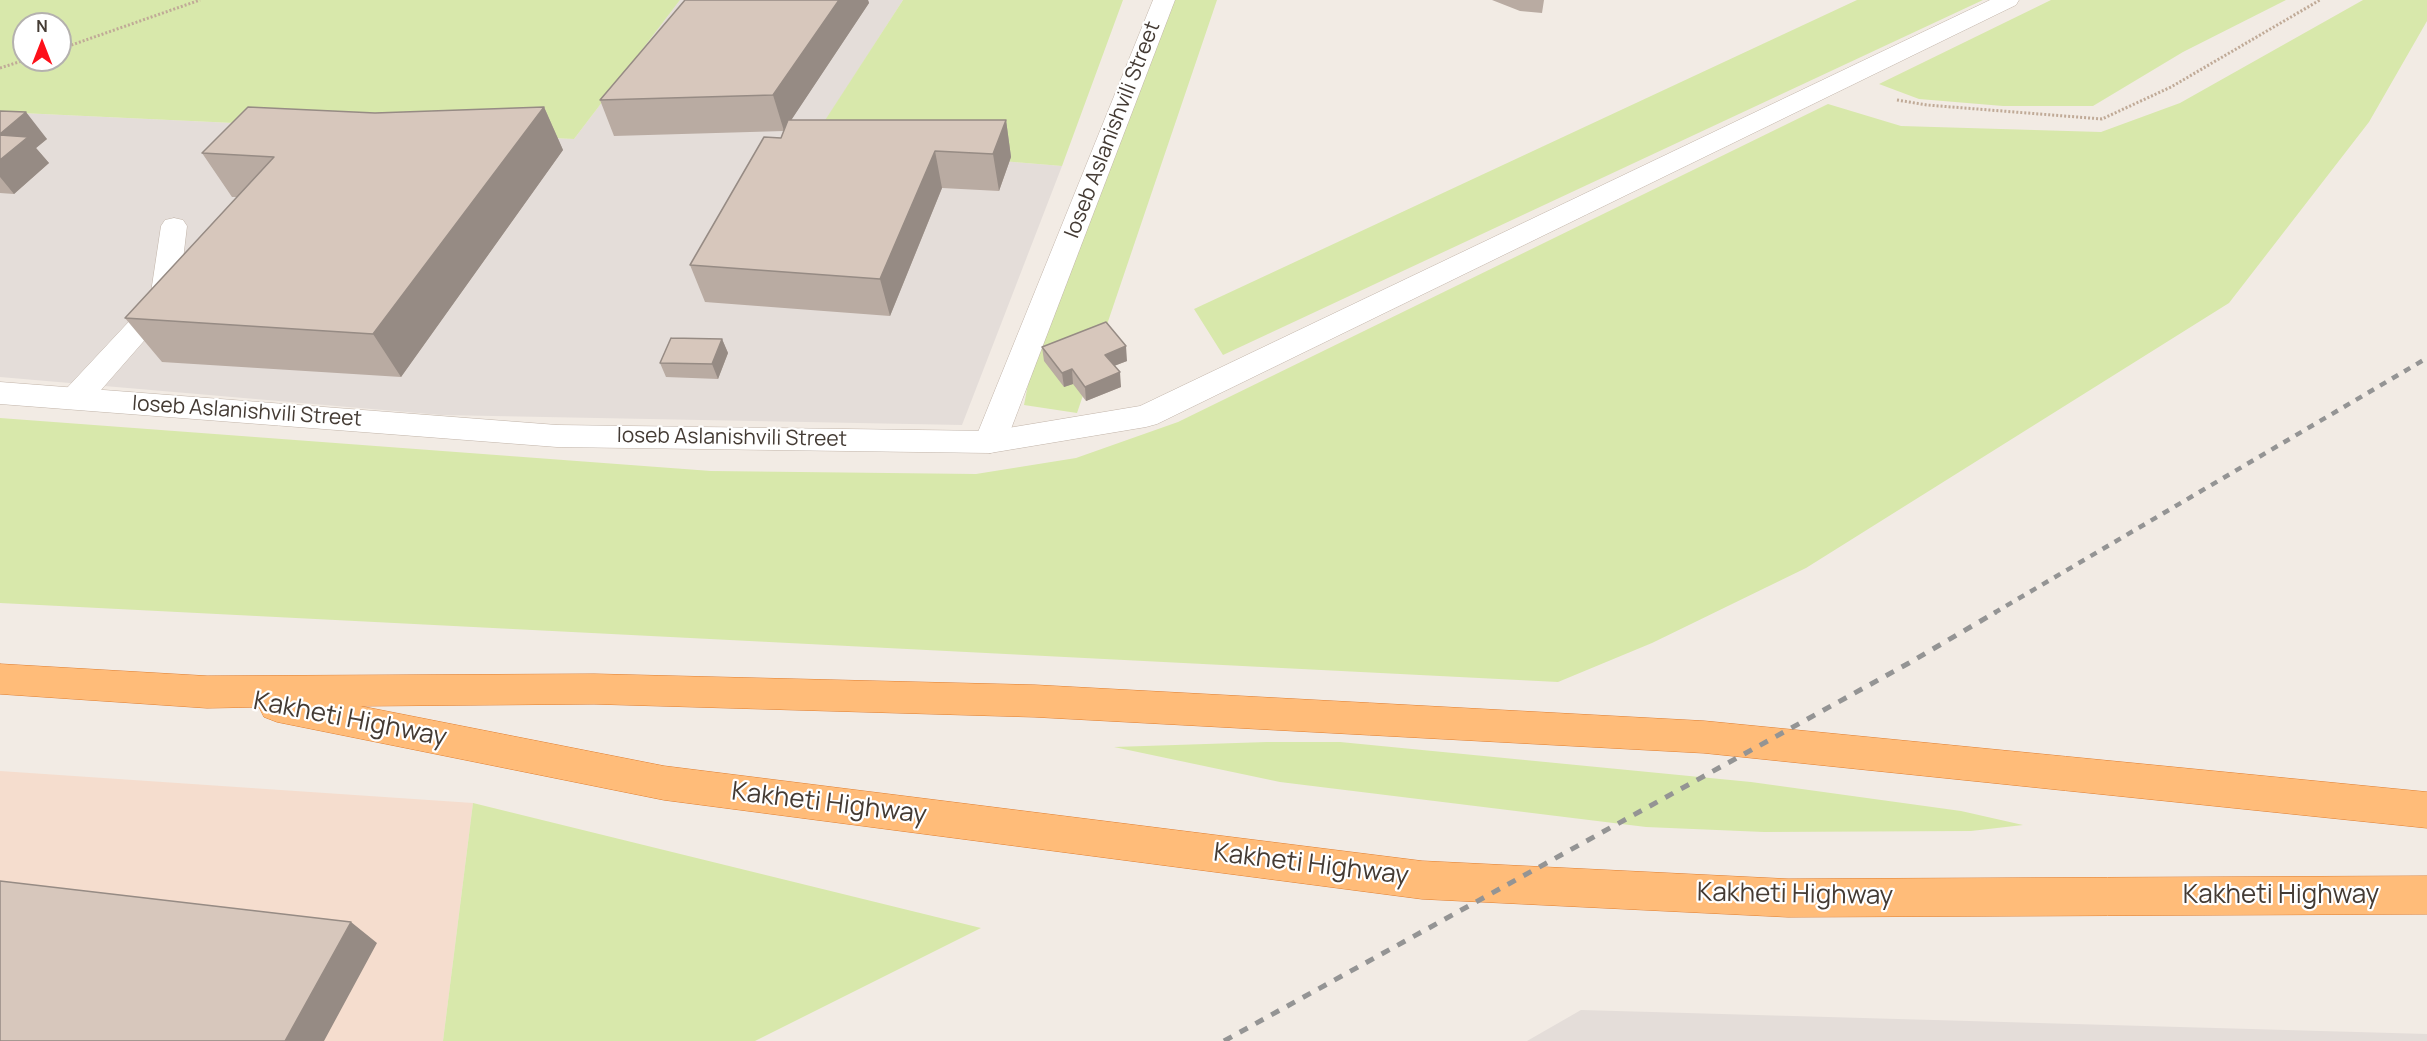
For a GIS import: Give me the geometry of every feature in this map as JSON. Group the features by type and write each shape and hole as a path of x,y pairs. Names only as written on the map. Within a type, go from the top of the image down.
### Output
{"highway":[{"name":"Kakheti Highway","path":"0,679 207,692 594,689 1059,702 1704,737 2427,810"},
{"name":"Kakheti Highway","path":"207,692 664,783 1422,880 1788,898 2427,895"}],"street":[{"name":"Ioseb Aslanishvili Street","path":"0,393 557,436 990,442 1164,0"},
{"path":"990,442 1146,416 2008,0"},
{"path":"76,398 164,302 174,226"}],"path":[{"path":"72,45 200,0"},
{"path":"1825,89 1927,105 2102,119 2171,87 2320,0"}],"shaded area":[{"path":"680,0 903,0 810,145 1062,166 962,425 441,415 0,377 0,112 574,139"},
{"path":"0,771 473,803 443,1041 0,1041"},
{"path":"1581,1010 2427,1034 2427,1041 1527,1041"}],"green space":[{"path":"0,0 680,0 574,139 0,112"},
{"path":"903,0 1123,0 1062,166 809,145"},
{"path":"1175,0 1217,0 1077,413 1024,405 1032,364"},
{"path":"1857,0 1983,0 1223,355 1194,309"},
{"path":"2051,0 2286,0 2183,52 2093,106 2003,106 1919,99 1879,84"},
{"path":"2363,0 2427,0 2427,21 2369,122 2229,303 1806,568 1652,643 1558,682 0,603 0,418 711,471 976,474 1076,458 1178,422 1828,104 1901,126 2101,132 2180,103"},
{"path":"1340,742 1751,782 1961,811 2023,825 1971,831 1764,832 1646,827 1280,782 1114,747"},
{"path":"473,803 981,928 755,1041 443,1041"}],"building":[{"path":"685,0 839,0 773,95 600,100"},
{"path":"248,107 375,113 544,107 373,334 125,318 274,157 202,153"},
{"path":"0,111 26,112 0,134"},
{"path":"788,120 1006,120 993,154 935,151 880,279 690,265 764,137 781,138"},
{"path":"0,135 28,137 0,160"},
{"path":"1106,322 1126,346 1105,355 1120,372 1085,387 1072,369 1062,373 1042,347"},
{"path":"671,338 722,339 712,364 660,363"},
{"path":"0,881 351,922 285,1041 0,1041"}],"railway":[{"path":"1994,613 2427,358"},
{"path":"1224,1041 1909,663 1996,612"}]}
